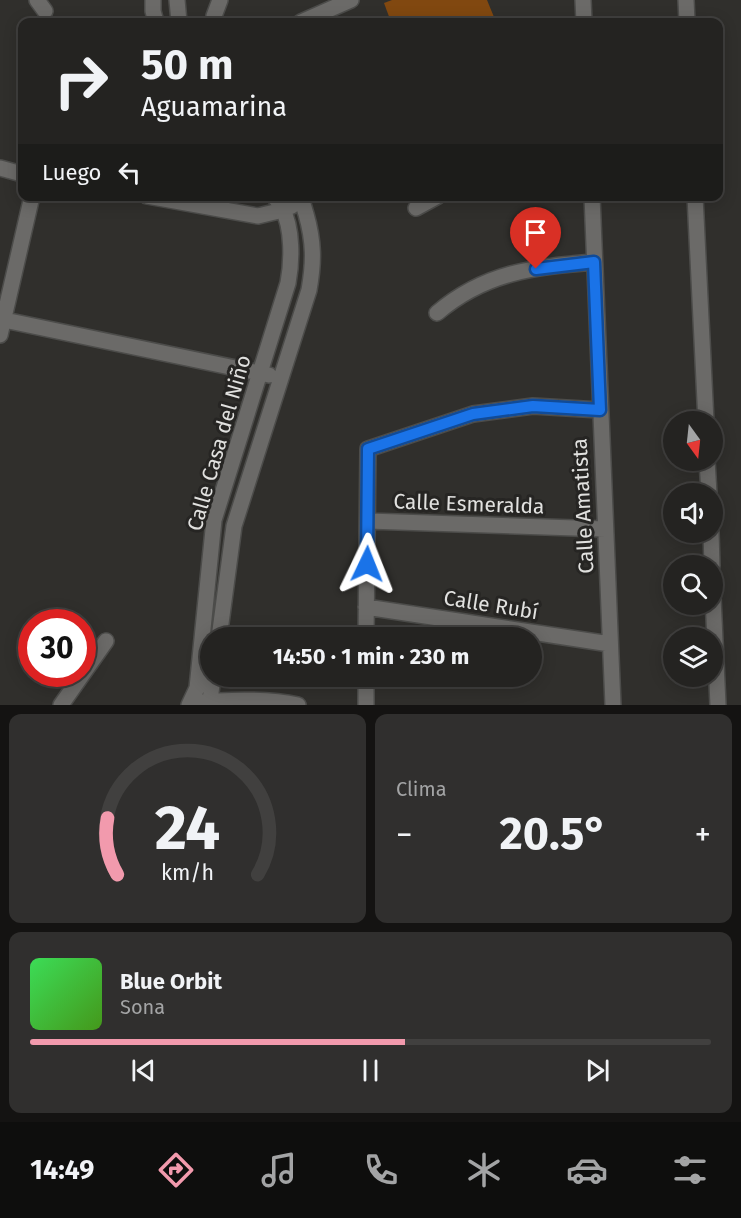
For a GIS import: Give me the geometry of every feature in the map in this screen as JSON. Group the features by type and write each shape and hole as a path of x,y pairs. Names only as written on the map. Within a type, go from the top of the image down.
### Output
{"street":[{"path":"153,0 155,18"},
{"path":"177,0 179,18"},
{"path":"214,18 213,15 220,0"},
{"path":"310,18 351,0"},
{"path":"583,0 584,18"},
{"path":"687,0 687,18"},
{"path":"0,168 18,173"},
{"path":"31,201 1,325 281,378"},
{"path":"175,201 258,216 283,210 298,201"},
{"name":"Calle Casa del Niño","path":"189,704 197,688 214,520 288,284 291,268 290,234 283,210 277,201"},
{"name":"Calle Casa del Niño","path":"220,627 234,526 309,290 313,253 304,201"},
{"path":"416,208 429,201"},
{"name":"Calle Amatista","path":"592,201 613,705"},
{"path":"695,201 705,411"},
{"path":"437,313 452,300 473,288 514,272 594,262"},
{"path":"366,627 368,449 473,414 533,406 600,410"},
{"name":"Calle Esmeralda","path":"368,521 605,529"},
{"name":"Calle Rubí","path":"366,608 610,644"},
{"path":"714,615 718,705"},
{"path":"61,705 106,641"},
{"path":"209,703 211,687"},
{"path":"366,687 366,705"},
{"path":"189,704 284,702 298,705"}],"building":[{"path":"392,0 487,0 494,18 390,18 384,3"}],"route":[{"path":"367,564 368,449 473,414 533,406 600,410 594,262 536,269"}]}
